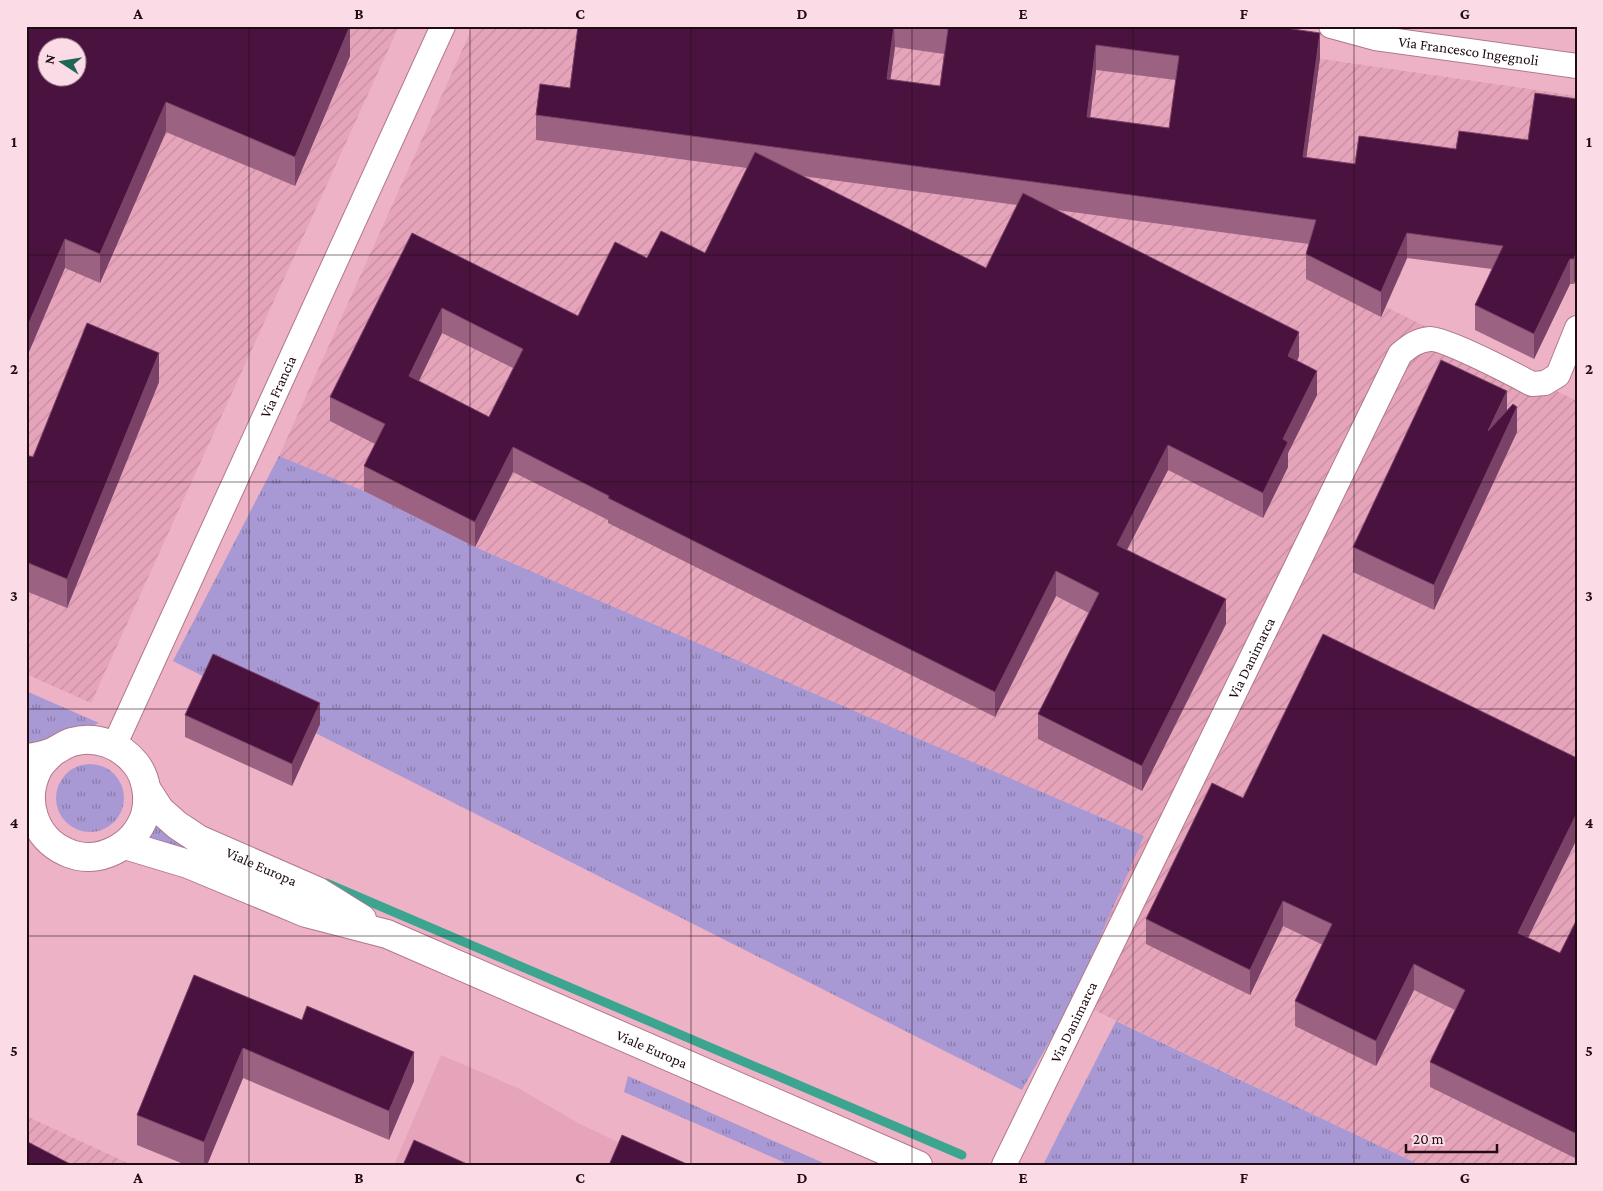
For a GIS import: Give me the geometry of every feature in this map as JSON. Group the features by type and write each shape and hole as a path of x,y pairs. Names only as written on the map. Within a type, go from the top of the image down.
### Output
{"street":[{"name":"Via Francia","path":"114,746 443,26"},
{"name":"Via Francesco Ingegnoli","path":"1331,26 1375,38 1577,66"},
{"name":"Via Danimarca","path":"1004,1165 1400,354 1415,342 1432,339 1453,346 1532,384 1545,383 1558,376 1577,328"},
{"name":"Viale Europa","path":"26,758 53,752 71,742 85,739 105,742 114,746 129,755 141,770 147,790 160,810 177,825 198,839 316,891 387,934 918,1165"},
{"name":"Viale Europa","path":"53,752 39,767 34,777 28,805 37,826 50,842 67,853 87,857 108,854 125,845 142,824 146,810 147,790"},
{"name":"Viale Europa","path":"125,845 188,864 306,913 387,934"}],"shaded area":[{"path":"26,26 399,26 91,703 26,674"},
{"path":"473,26 1093,26 1577,96 1577,275 1574,284 1478,267 1408,258 1386,307 1577,401 1577,1165 1420,1165 1073,1000 1144,836 475,547 364,491 279,456"},
{"path":"441,1055 518,1088 580,1124 667,1165 394,1165"},
{"path":"26,1116 132,1165 26,1165"}],"green space":[{"path":"279,456 364,491 475,547 1144,836 1073,1000 1022,1090 173,661"},
{"path":"26,691 99,723 44,746 26,745"},
{"path":"90,764 103,767 114,774 121,785 124,798 121,811 114,822 103,829 90,832 77,829 66,822 59,811 56,798 59,785 66,774 77,767"},
{"path":"155,819 187,840 181,853 144,839"},
{"path":"1116,1021 1420,1165 1043,1165"},
{"path":"628,1076 828,1165 790,1165 624,1092"}],"building":[{"path":"26,26 350,26 295,157 166,102 100,254 65,239 26,330"},
{"path":"578,26 894,26 887,79 940,86 948,29 927,26 1272,26 1320,33 1303,157 1355,164 1359,136 1456,149 1459,131 1528,140 1535,93 1577,99 1577,250 1574,259 1570,259 1534,334 1475,305 1503,246 1407,233 1381,292 1306,254 1316,220 536,115 540,84 570,88","holes":["1096,45 1179,56 1169,128 1087,117"]},
{"path":"755,152 986,268 1023,193 1299,332 1288,356 1317,371 1283,439 1288,442 1263,493 1168,445 1117,545 1226,599 1142,766 1038,714 1099,593 1056,571 995,692 608,498 609,496 513,447 475,522 364,466 385,424 330,397 412,233 578,316 615,242 647,258 661,231 705,253","holes":["442,308 523,349 489,417 409,376"]},
{"path":"87,323 159,353 67,579 26,562 26,455 33,457"},
{"path":"1441,360 1507,391 1488,431 1513,404 1517,407 1434,585 1353,547"},
{"path":"1323,634 1577,758 1577,813 1518,933 1560,953 1577,919 1577,1134 1430,1062 1465,990 1414,964 1376,1041 1295,1001 1332,924 1283,901 1250,970 1146,919 1212,783 1243,798"},
{"path":"213,654 320,703 292,764 185,715"},
{"path":"194,975 302,1020 307,1006 414,1052 389,1111 243,1048 204,1142 137,1115"},
{"path":"622,1135 689,1165 609,1165"},
{"path":"414,1140 467,1164 467,1165 403,1165"},
{"path":"26,1141 72,1165 26,1165"}],"waterway":[{"path":"326,883 962,1155"}]}
